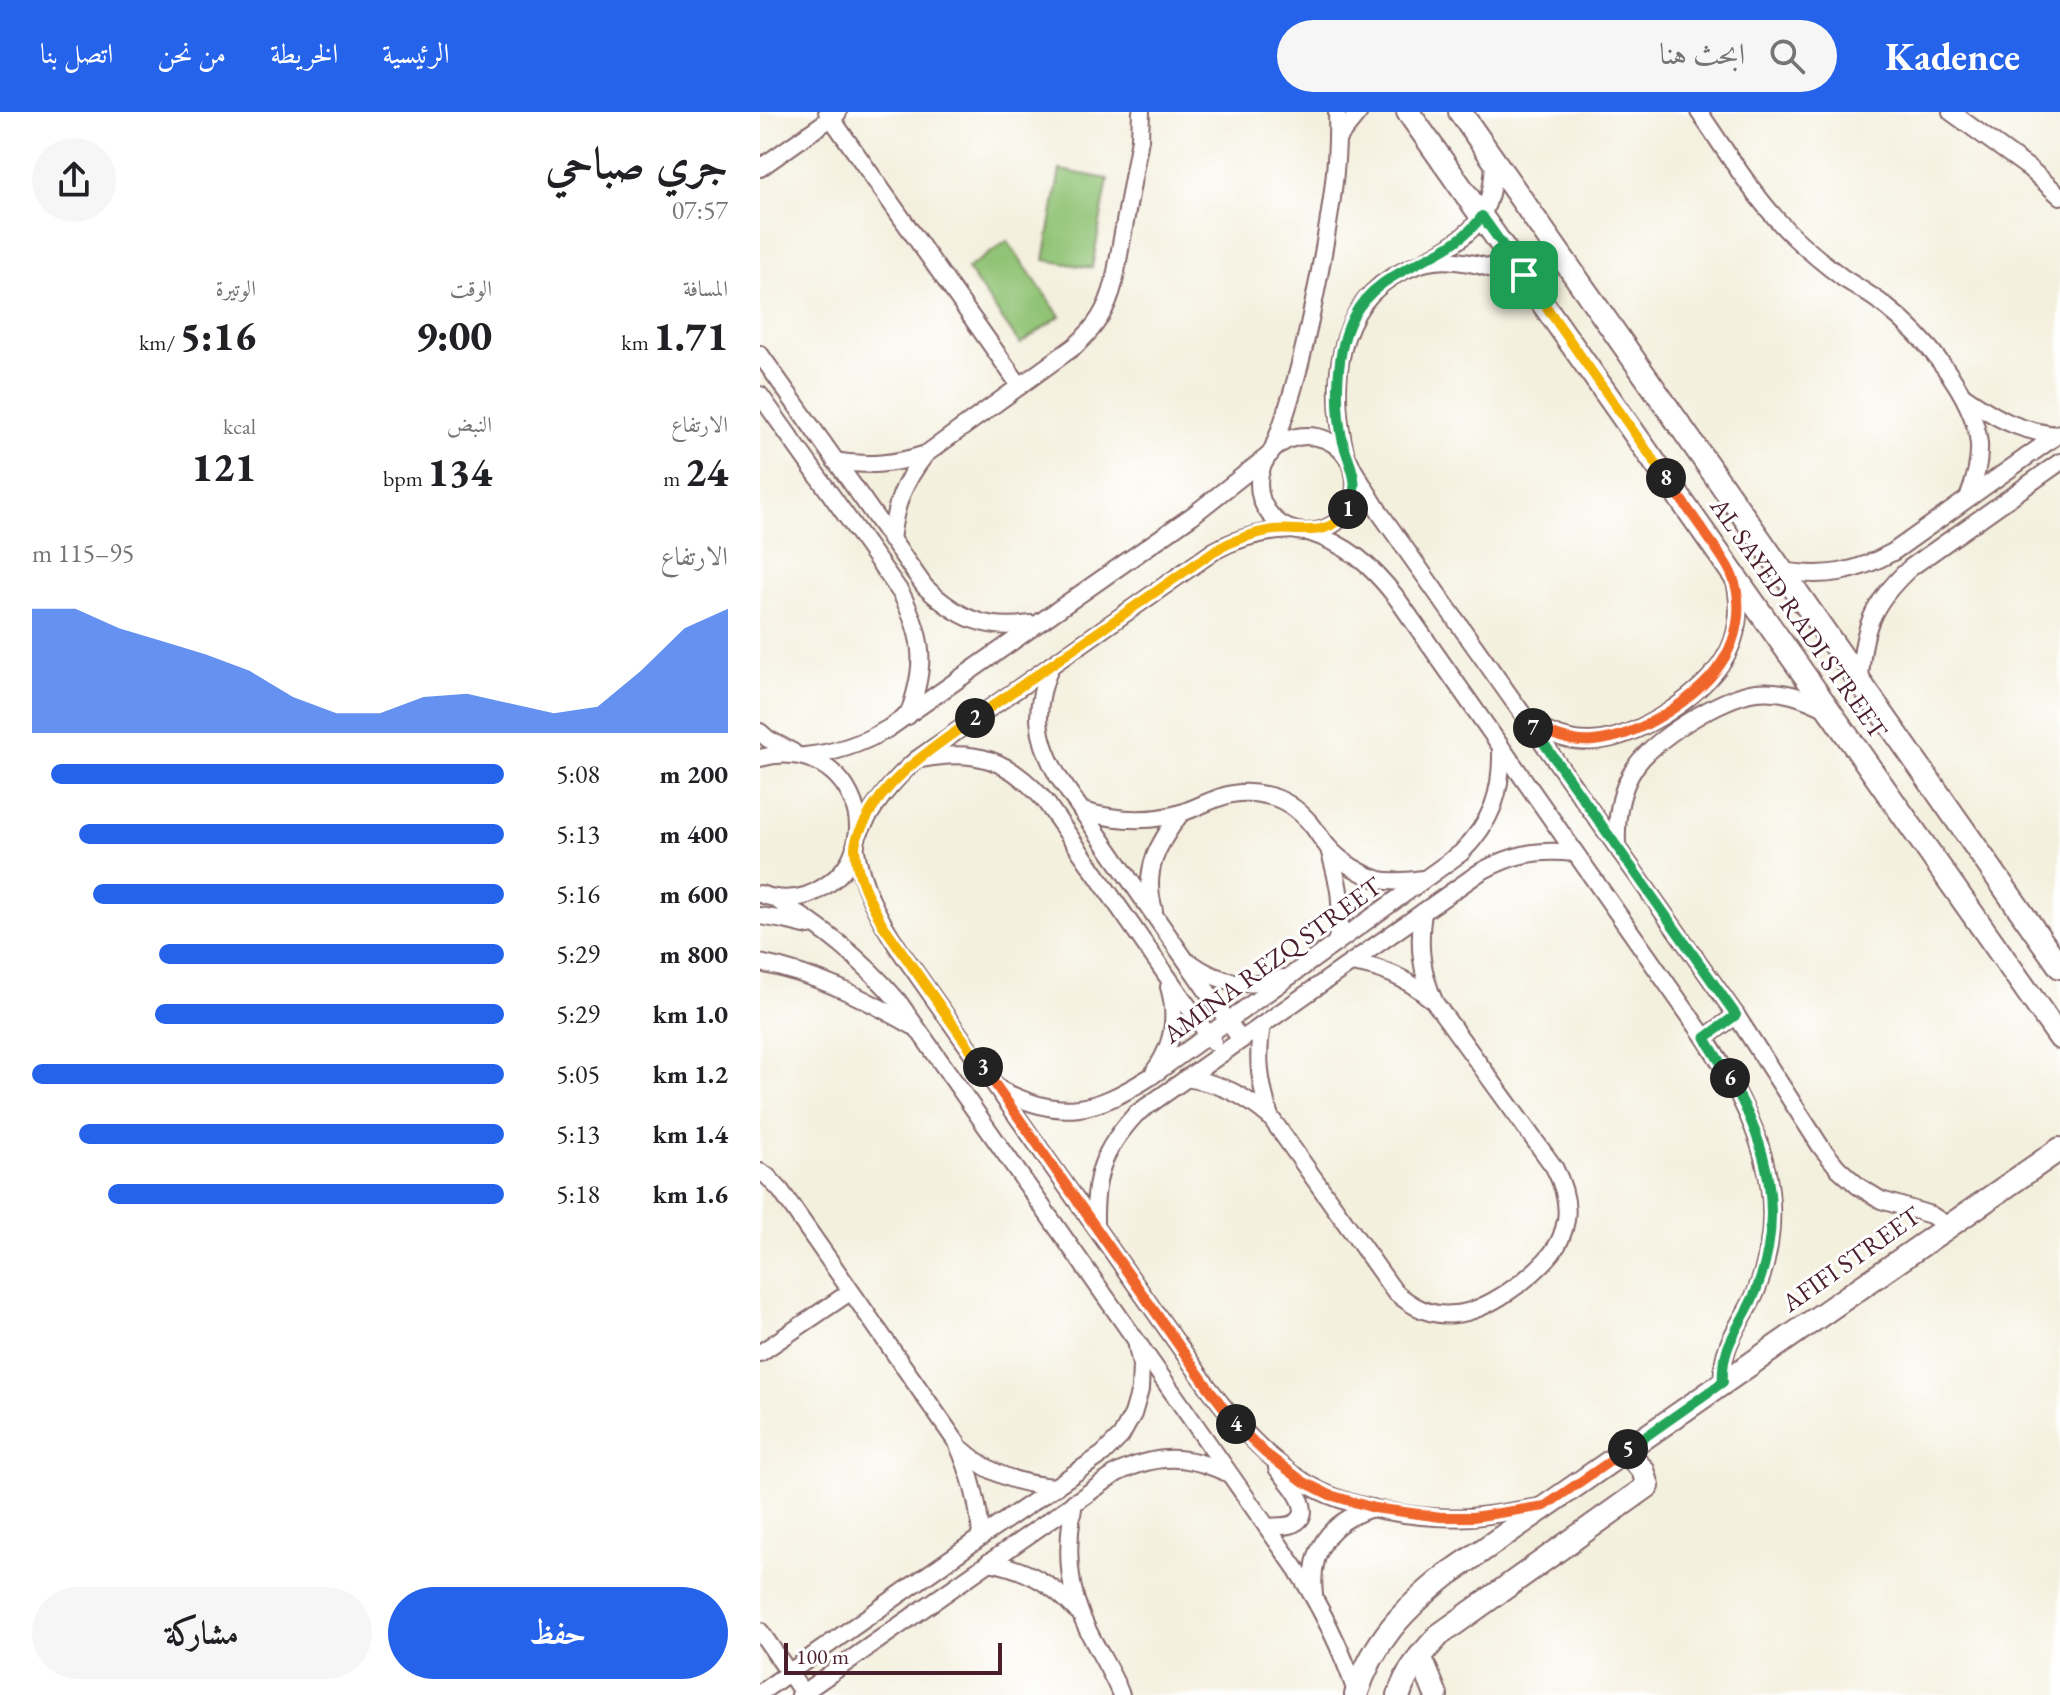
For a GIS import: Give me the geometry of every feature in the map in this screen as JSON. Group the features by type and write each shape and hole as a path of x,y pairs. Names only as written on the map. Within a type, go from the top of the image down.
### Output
{"street":[{"path":"891,540 900,494 926,454 1075,346 1101,318 1109,301 1140,139 1141,112"},
{"path":"1337,112 1333,200 1305,347 1291,401 1262,468 1259,483 1262,498 1268,512 1279,523 1329,539 1366,563 1382,579 1705,1038 1743,1102 1757,1132 1766,1163 1770,1228 1766,1261 1755,1293 1726,1351 1723,1382"},
{"path":"1338,138 1359,112"},
{"name":"AL SAYED RADI STREET","path":"1408,112 2060,1038"},
{"name":"AL SAYED RADI STREET","path":"1460,112 2060,967"},
{"path":"1699,112 1750,186 1786,229 1818,258 1902,321 1935,356 1963,395 1976,428 1979,446 1977,473 1968,498"},
{"path":"1951,112 2030,169 2060,196"},
{"path":"760,168 832,114 1020,386"},
{"path":"767,898 796,899 816,892 833,881 846,865 868,815 881,795 916,760 1214,551 1232,541 1272,530 1322,530 1336,523 1353,499 1355,484 1339,423 1338,390 1350,326 1375,288 1460,240 1473,229 1490,198 1494,160"},
{"path":"1421,262 1448,260 1474,263 1500,271 1523,285 1543,303"},
{"path":"760,354 925,587 943,604 964,617 988,625 1013,627 1037,623"},
{"path":"760,395 901,593 912,616 919,640 921,666 917,691 908,716"},
{"path":"1963,395 2009,424 2040,433 2058,434"},
{"path":"1782,571 1805,575 1828,574 1873,563 1893,552 2058,434"},
{"path":"760,758 776,754 827,754 870,739 908,716 1193,515 1281,443 1295,437 1323,438 1336,445 1350,462 1380,513 1736,1015 1821,1147 1858,1186 1881,1200 1931,1215 1948,1226"},
{"path":"835,461 881,465 926,454"},
{"path":"1860,682 1866,630 1876,606 1891,585 1910,568 2060,462"},
{"path":"1529,723 1569,740 1612,739 1675,707 1710,677 1734,639 1738,594 1732,572"},
{"path":"1051,665 1042,687 1038,710 1040,734 1047,757 1241,1040"},
{"path":"1617,847 1616,825 1620,803 1634,767 1659,742 1682,726 1732,698 1755,692 1782,692 1807,699 1830,711"},
{"path":"760,732 768,739 824,765 840,779 851,796 857,816 860,874 869,900 883,925 1215,1397 1265,1453 1301,1500 1302,1515 1298,1521 1292,1525 1267,1527"},
{"name":"AMINA REZQ STREET","path":"997,1087 1037,1105 1080,1108 1108,1101 1150,1077 1461,853 1477,836 1498,795 1502,773 1501,749"},
{"path":"916,760 964,754 988,759 1010,769 1029,783 1045,801 1221,1054"},
{"path":"1082,811 1129,819 1181,813 1217,797 1244,791 1268,795 1291,805 1311,824 1329,849 1360,871 1381,880 1425,879"},
{"path":"1156,918 1150,897 1150,874 1155,852 1181,813"},
{"path":"1329,849 1341,893 1336,943"},
{"name":"AMINA REZQ STREET","path":"1095,1228 1098,1177 1106,1153 1119,1132 1136,1114 1480,872 1502,860 1526,853 1574,853"},
{"path":"767,898 830,935 877,977 898,1001 1315,1597 1339,1643 1356,1694"},
{"path":"1186,1078 1232,1090 1271,1118 1388,1284 1407,1302 1422,1310 1456,1314 1473,1310 1516,1285 1545,1261 1562,1236 1567,1201 1563,1183 1435,1003 1425,977 1420,949 1423,912"},
{"path":"760,916 807,926 830,935"},
{"path":"1184,958 1202,972 1224,981 1246,984 1269,982 1291,975"},
{"path":"760,963 793,970 826,982 916,1027"},
{"path":"1351,963 1369,965 1405,979 1435,1003"},
{"path":"1150,1077 1163,1058 1172,1036 1175,1012 1163,970"},
{"path":"1705,1038 1736,1015"},
{"path":"1262,1025 1258,1047 1259,1070 1271,1118"},
{"name":"AFIFI STREET","path":"1356,1694 1367,1665 1400,1615 1447,1575 2060,1149"},
{"path":"760,1172 781,1191 957,1443 977,1498 981,1537"},
{"path":"760,1353 850,1292"},
{"path":"760,1693 1103,1454 1121,1436 1133,1414 1140,1390 1141,1365 1135,1341"},
{"path":"957,1443 985,1467 1002,1476 1028,1484 1056,1487"},
{"path":"1399,1695 1402,1684 1420,1656 1439,1635 1648,1486 1638,1463 1625,1451"},
{"path":"1265,1453 1317,1489 1374,1508 1441,1517 1473,1517 1545,1506"},
{"path":"760,1631 801,1694 1117,1473 1138,1463 1161,1458 1185,1458 1229,1474"},
{"path":"1601,1469 1605,1486 1624,1502"},
{"path":"1074,1502 1070,1524 1073,1589 1081,1615 1121,1695"},
{"path":"1315,1597 1312,1577 1324,1540 1338,1525 1355,1514 1374,1508"},
{"path":"989,1562 1028,1573 1046,1583 1081,1615"},
{"path":"1420,1656 1436,1695"}],"green space":[{"path":"1060,170 1108,179 1092,268 1044,260"},
{"path":"1007,241 1060,316 1020,344 967,269"}],"route":[{"path":"1482,216 1524,275 1726,563 1738,594 1734,639 1724,659 1710,677 1675,707 1612,739 1569,740 1529,723 1736,1015 1705,1038 1728,1074 1757,1132 1766,1163 1770,1228 1766,1261 1755,1293 1726,1351 1723,1382 1545,1506 1473,1517 1412,1515 1330,1495 1304,1482 1265,1453 1230,1417 883,925 869,900 855,846 868,815 881,795 916,760 1214,551 1232,541 1272,530 1308,532 1336,523 1353,499 1355,484 1339,423 1338,390 1343,352 1353,317 1375,288 1390,277 1447,249 1473,229 1482,216"}]}
